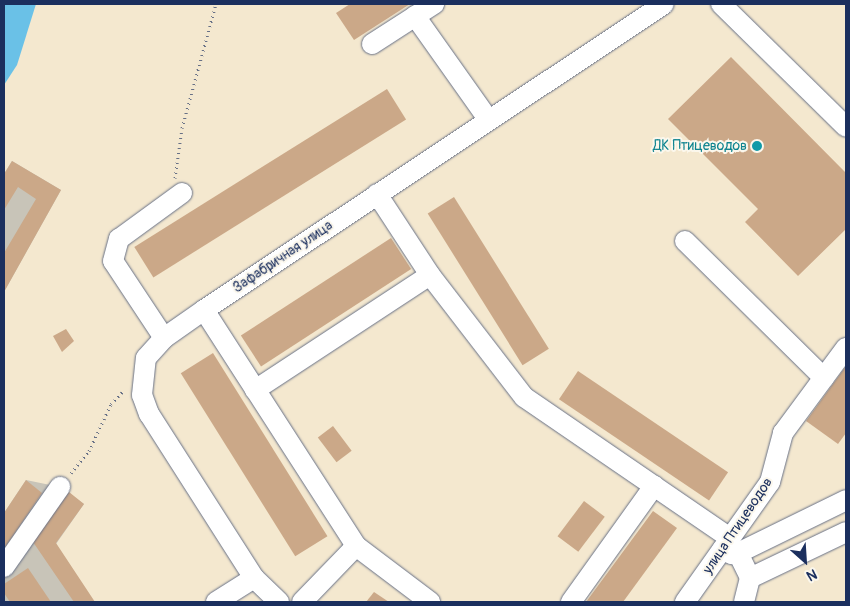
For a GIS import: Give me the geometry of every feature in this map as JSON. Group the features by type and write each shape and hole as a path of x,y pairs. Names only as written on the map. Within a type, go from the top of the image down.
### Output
{"street":[{"path":"372,44 434,4"},
{"name":"Зафабричная улица","path":"142,369 146,358 164,338 204,310 488,119 664,4"},
{"path":"721,4 846,127"},
{"path":"415,16 488,119"},
{"path":"377,194 430,275 524,397 654,486 730,547 750,578 744,602"},
{"path":"164,338 113,261 119,239 177,197"},
{"path":"685,241 824,378"},
{"path":"255,390 430,275"},
{"path":"204,310 356,546 430,602"},
{"name":"улица Птицеводов","path":"685,602 730,547 770,482 783,434 846,348"},
{"path":"142,369 142,395 150,414 254,578 279,602"},
{"path":"572,602 654,486"},
{"path":"4,567 60,487"},
{"path":"730,547 846,500"},
{"path":"750,578 846,532"},
{"path":"302,602 356,546"},
{"path":"216,602 254,578"}],"path":[{"path":"177,197 182,128 216,4"},
{"path":"60,487 89,451 111,404 142,369"}],"shaded area":[{"path":"12,161 61,190 4,292 4,174"},
{"path":"26,480 60,487 84,504 56,544 94,602 4,602 4,513"}],"water":[{"path":"4,4 36,4 17,65 4,85"}],"building":[{"path":"350,4 410,4 354,40 336,13"},
{"name":"ДК Птицеводов","path":"731,57 846,173 846,229 798,276 745,222 758,209 668,119"},
{"path":"387,89 406,120 153,277 134,247"},
{"path":"12,161 61,190 4,292 4,253 36,199 18,187 4,210 4,174"},
{"path":"454,197 549,349 523,365 428,213"},
{"path":"391,238 411,269 261,367 241,335"},
{"path":"66,329 74,341 62,352 53,336"},
{"path":"213,353 327,536 295,556 181,373"},
{"path":"846,366 846,433 838,444 806,421"},
{"path":"578,371 728,472 709,500 559,399"},
{"path":"333,426 352,451 336,462 318,437"},
{"path":"26,480 42,493 4,549 4,513"},
{"path":"69,492 84,504 56,543 95,602 74,602 33,542"},
{"path":"584,501 605,517 578,552 558,536"},
{"path":"653,511 677,528 623,602 586,602"},
{"path":"28,568 51,602 10,602 4,593 4,584"},
{"path":"374,592 389,602 366,602"}],"place":[{"name":"ДК Птицеводов","path":"757,146"}]}
